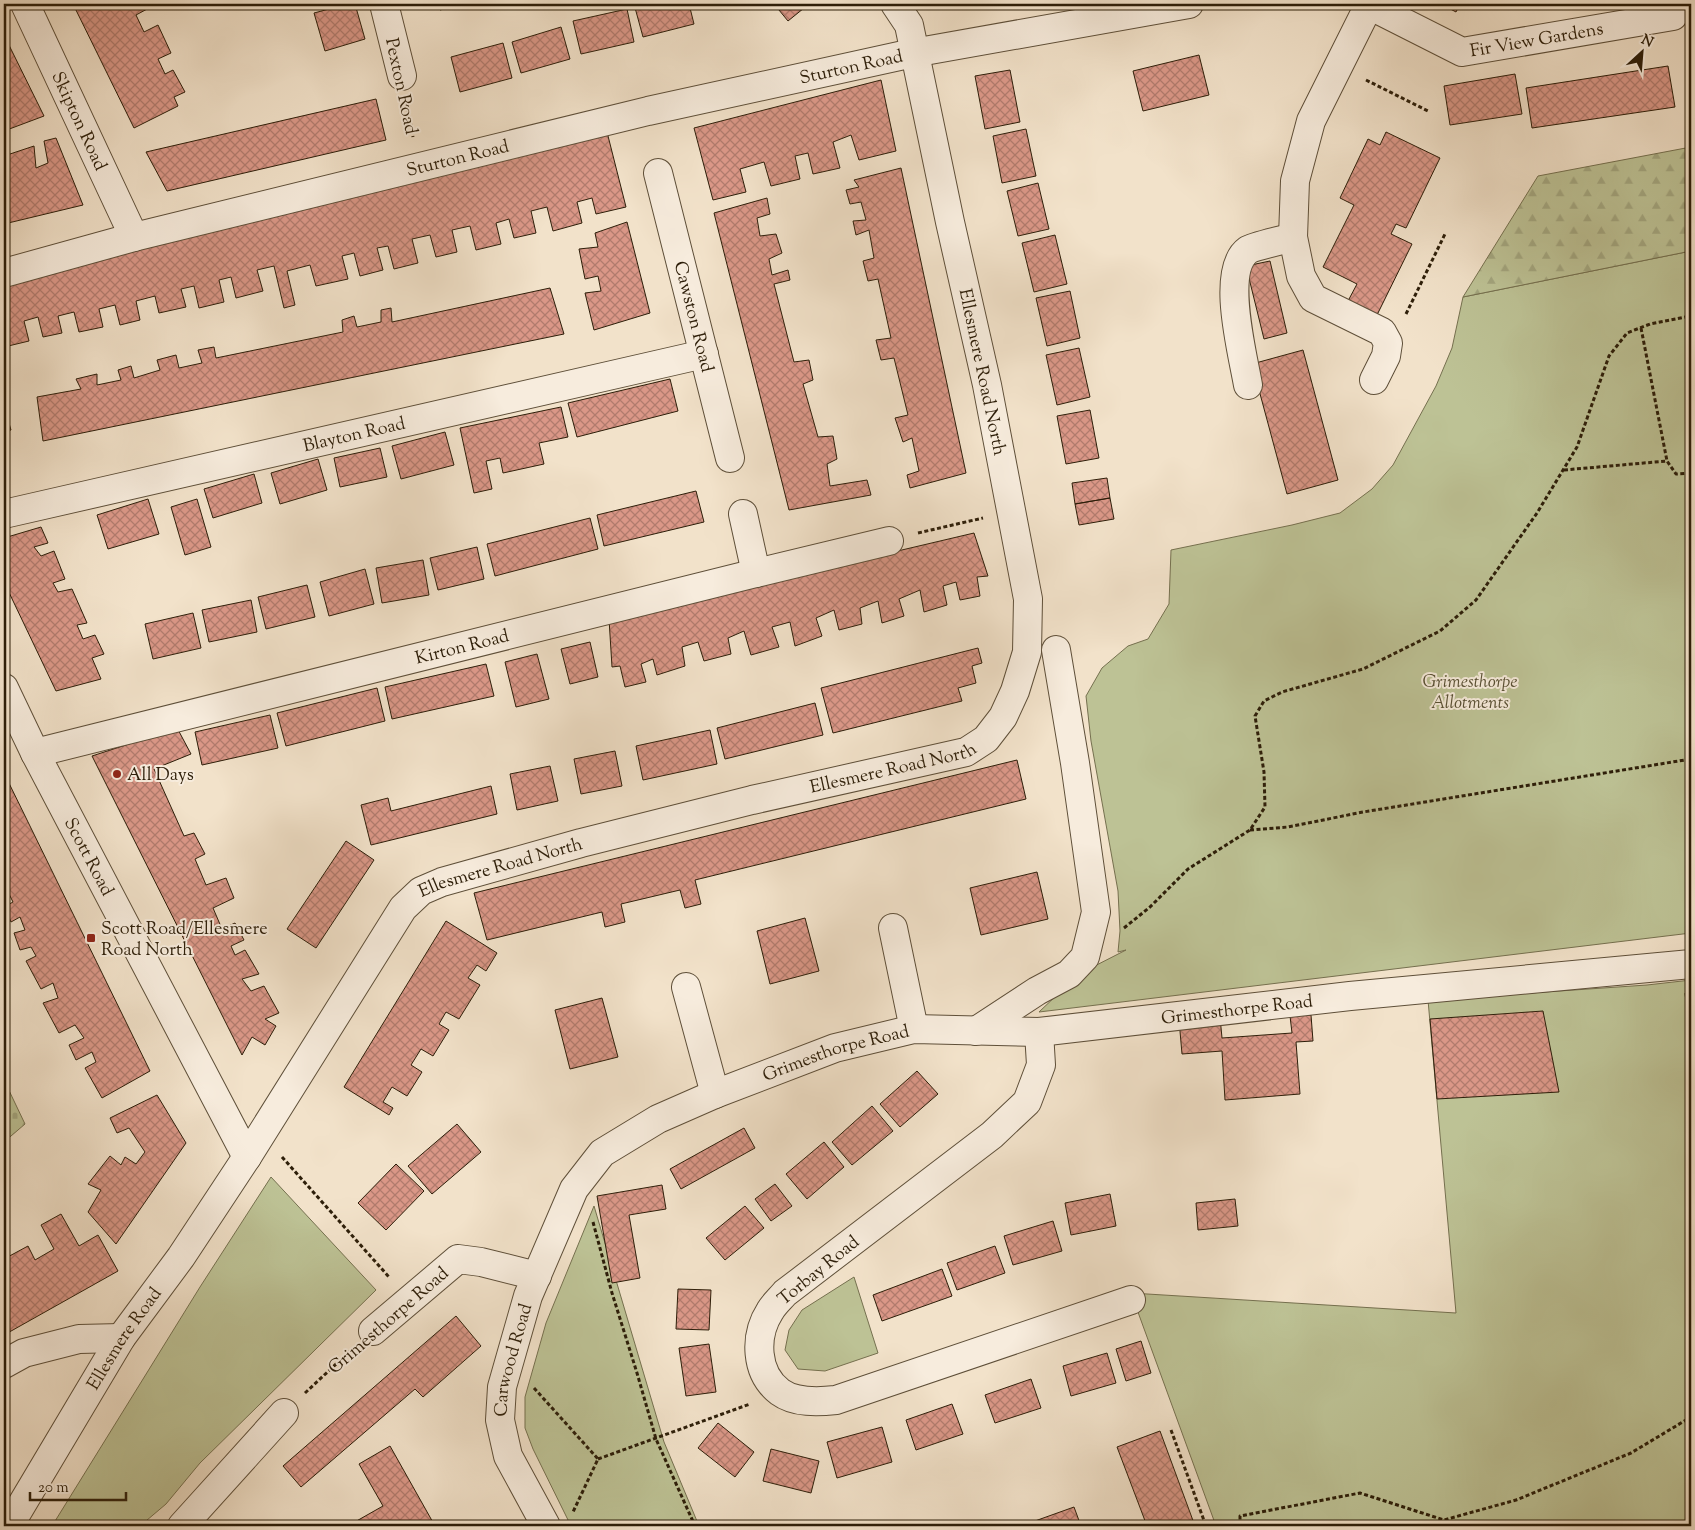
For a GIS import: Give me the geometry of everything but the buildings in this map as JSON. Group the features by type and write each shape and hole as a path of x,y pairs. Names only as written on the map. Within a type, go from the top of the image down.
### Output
{"street":[{"name":"Skipton Road","path":"25,4 134,238"},
{"name":"Pexton Road","path":"384,4 402,76"},
{"name":"Ellesmere Road North","path":"247,1157 403,908 421,891 442,882 581,843 752,800 966,752 986,739 1003,718 1015,690 1027,652 1028,599 987,384 950,222 909,25 895,4"},
{"name":"Sturton Road","path":"4,273 134,238 648,111 914,53 1189,4"},
{"name":"Fir View Gardens","path":"1386,356 1388,343 1382,332 1314,298 1301,276 1292,237 1295,181 1311,121 1368,4 1462,52 1673,16 1671,4"},
{"name":"Cawston Road","path":"658,173 730,458"},
{"path":"1248,384 1234,308 1234,279 1238,263 1248,250 1292,237"},
{"name":"Blayton Road","path":"4,514 704,354"},
{"path":"1374,380 1386,356"},
{"path":"743,514 756,572"},
{"name":"Kirton Road","path":"35,753 756,572 888,541"},
{"path":"976,1030 1069,974 1086,958 1096,912 1075,763 1056,650"},
{"name":"Scott Road","path":"4,688 35,753 247,1157"},
{"path":"893,928 914,1029"},
{"name":"Grimesthorpe Road","path":"373,1331 458,1259 481,1262 537,1276 574,1189 602,1153 658,1119 715,1094 835,1048 914,1029 1039,1032 1350,996 1686,965"},
{"path":"686,987 715,1094"},
{"name":"Torbay Road","path":"780,1392 768,1379 760,1364 759,1345 762,1328 770,1311 785,1293 992,1134 1027,1102 1041,1065 1039,1032"},
{"name":"Ellesmere Road","path":"9,1526 121,1338 181,1257 247,1157"},
{"name":"Carwood Road","path":"537,1276 528,1296 502,1387 500,1420 508,1456 558,1522"},
{"path":"780,1392 797,1399 816,1402 836,1400 1131,1300"},
{"path":"4,1364 24,1353 79,1339 121,1338"},
{"path":"182,1526 284,1413"}],"path":[{"path":"1339,66 1428,111"},
{"name":"Pexton Road","path":"402,76 419,168"},
{"path":"1386,356 1445,234"},
{"path":"1086,958 1150,907 1188,869 1250,830 1265,807 1264,772 1255,716 1264,701 1282,692 1363,669 1440,631 1476,600 1538,513 1577,447 1609,356 1627,333 1650,324 1691,316"},
{"path":"1641,328 1667,461 1676,474 1691,473"},
{"path":"1563,470 1667,461"},
{"path":"927,530 1011,511"},
{"path":"1250,830 1288,827 1363,812 1691,759"},
{"path":"1686,965 1691,1037"},
{"path":"261,1134 409,1299"},
{"path":"574,1189 593,1220 612,1293 656,1439 695,1526"},
{"name":"Grimesthorpe Road","path":"284,1413 373,1331"},
{"path":"510,1361 598,1459"},
{"path":"558,1522 598,1459 780,1392"},
{"path":"1240,1526 1240,1516 1360,1493 1444,1520 1516,1500 1631,1453 1691,1417"},
{"path":"1171,1430 1206,1526"}],"green space":[{"path":"1691,147 1691,251 1463,297 1538,176"},
{"name":"Grimesthorpe Allotments","path":"1691,251 1691,933 1039,1012 1079,974 1126,950 1118,952 1120,931 1118,891 1091,741 1086,696 1102,668 1128,646 1148,639 1169,604 1171,550 1340,513 1372,489 1393,465 1436,386 1452,348 1463,297"},
{"path":"1691,980 1691,1526 1216,1526 1131,1293 1456,1313 1428,1000 1647,985"},
{"path":"4,1080 25,1124 4,1142"},
{"path":"271,1177 376,1290 200,1463 166,1504 140,1526 52,1526 200,1287"},
{"path":"594,1206 664,1442 699,1526 571,1526 533,1449 525,1428 525,1397 546,1323"},
{"path":"854,1277 878,1353 825,1371 798,1369 785,1350 789,1330 802,1310"}],"place":[{"name":"All Days","path":"117,774"},
{"name":"Scott Road/Ellesmere Road North","path":"91,938"}]}
